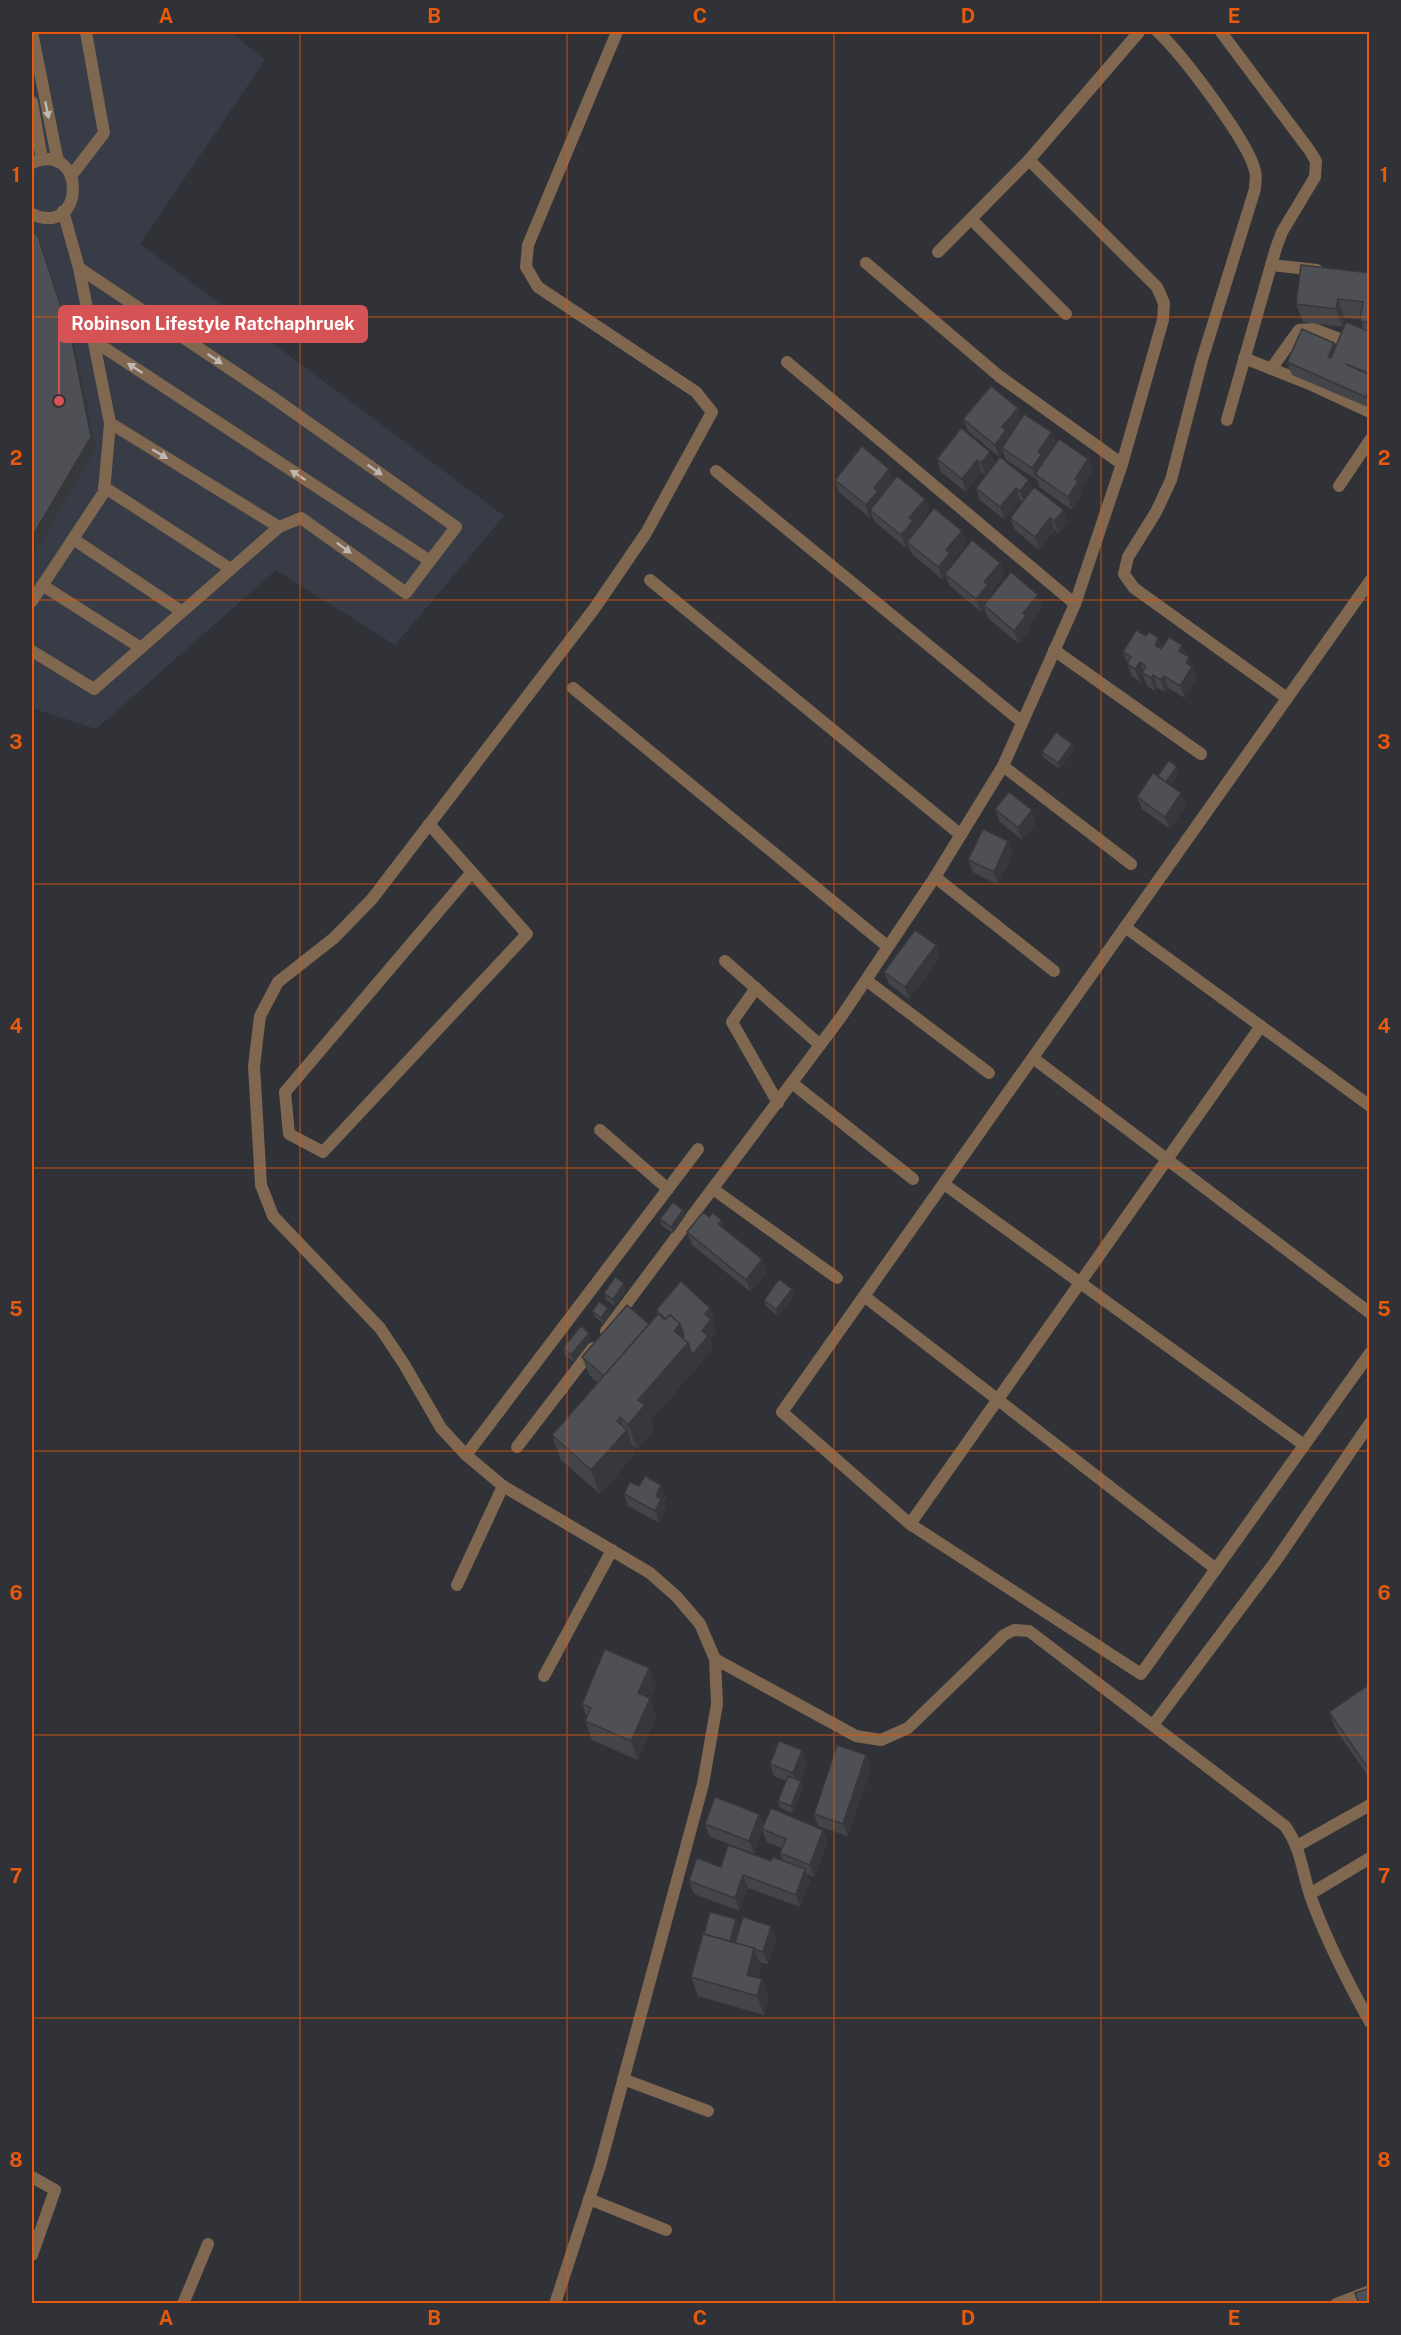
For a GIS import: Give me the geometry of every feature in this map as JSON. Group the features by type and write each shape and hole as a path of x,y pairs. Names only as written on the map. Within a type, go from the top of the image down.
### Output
{"street":[{"path":"32,32 58,162 72,176 74,195 63,211 47,218 32,214"},
{"path":"72,176 105,132 86,32"},
{"path":"555,2304 589,2199 704,1784 717,1704 715,1659 700,1624 677,1597 650,1573 503,1486 466,1455 441,1428 380,1328 273,1216 261,1185 254,1066 260,1016 278,982 334,938 364,907 594,609 646,533 712,412 696,392 538,287 526,267 528,245 616,32"},
{"path":"938,252 1029,160 1138,32"},
{"path":"1158,32 1181,55 1246,149 1256,171 1256,189 1202,360 1170,480 1156,512 1128,558 1124,574 1134,588 1287,698"},
{"path":"1221,32 1316,161 1315,177 1282,232 1227,420"},
{"path":"32,102 37,161 58,162"},
{"path":"517,1447 820,1046 935,877 1004,766 1075,604 1122,464 1163,320 1164,303 1157,287 1029,160"},
{"path":"32,601 104,492 110,423 78,268 63,211"},
{"path":"971,219 1066,314"},
{"path":"866,263 999,375 1122,464"},
{"path":"1271,265 1326,271"},
{"path":"32,651 94,689 229,568 279,527 302,518 406,593 456,527 272,397 78,268"},
{"path":"1271,369 1299,330 1314,328 1341,339"},
{"path":"94,341 430,561"},
{"path":"1244,358 1370,412"},
{"path":"787,362 1075,604"},
{"path":"110,423 279,527"},
{"path":"1339,486 1370,440"},
{"path":"716,471 1022,722"},
{"path":"104,487 229,568"},
{"path":"73,539 181,611"},
{"path":"650,580 961,834"},
{"path":"1370,581 782,1412 910,1524 1141,1674 1370,1353"},
{"path":"42,585 141,648"},
{"path":"1054,650 1202,754"},
{"path":"573,688 887,946"},
{"path":"1004,766 1131,864"},
{"path":"429,824 472,872 527,934 323,1152 289,1134 285,1092 472,872"},
{"path":"935,877 1054,971"},
{"path":"1125,927 1370,1106"},
{"path":"725,961 820,1046"},
{"path":"866,980 989,1073"},
{"path":"756,988 732,1022 778,1103"},
{"path":"910,1524 1261,1026"},
{"path":"1033,1058 1370,1313"},
{"path":"792,1083 914,1179"},
{"path":"600,1130 668,1189"},
{"path":"466,1455 698,1149"},
{"path":"944,1184 1304,1445"},
{"path":"713,1189 837,1278"},
{"path":"864,1296 1216,1569"},
{"path":"1153,1725 1275,1562 1370,1423"},
{"path":"457,1585 503,1486"},
{"path":"544,1676 612,1550"},
{"path":"715,1659 856,1736 881,1740 908,1728 1004,1635 1014,1630 1029,1631 1285,1826 1297,1846 1310,1894 1329,1943 1370,2022"},
{"path":"1297,1846 1370,1805"},
{"path":"1310,1894 1370,1858"},
{"path":"623,2079 708,2111"},
{"path":"32,2177 55,2190 32,2255"},
{"path":"589,2199 666,2230"},
{"path":"183,2304 208,2244"},
{"path":"1336,2304 1370,2291"}],"shaded area":[{"path":"32,32 231,32 265,60 140,244 504,516 395,645 276,570 96,729 32,708"}],"building":[{"path":"32,231 38,236 72,341 91,437 32,537"},
{"path":"1301,265 1370,273 1370,323 1360,321 1363,302 1338,299 1336,309 1296,304"},
{"path":"1346,322 1370,332 1370,374 1346,364 1370,375 1370,389 1366,397 1287,362 1302,329 1334,343 1328,357 1331,358"},
{"path":"991,386 1018,408 1002,427 1006,430 995,445 963,419"},
{"path":"1024,414 1052,432 1038,452 1042,454 1032,468 1002,448"},
{"path":"961,428 990,452 981,463 977,460 962,479 937,459"},
{"path":"1059,439 1088,459 1075,479 1078,482 1068,497 1035,474"},
{"path":"862,446 889,469 874,488 878,491 866,505 835,480"},
{"path":"1000,457 1029,480 1020,491 1016,488 1000,507 976,488"},
{"path":"897,476 925,499 909,518 913,521 901,535 870,510"},
{"path":"1034,487 1064,510 1054,521 1050,518 1035,537 1010,518"},
{"path":"934,508 962,531 946,550 950,553 938,567 907,542"},
{"path":"972,540 1000,563 984,582 988,585 976,599 945,574"},
{"path":"1011,572 1038,595 1023,613 1026,616 1014,631 984,605"},
{"path":"1136,630 1146,636 1149,632 1158,638 1155,645 1161,649 1169,637 1182,645 1179,651 1189,657 1186,663 1192,667 1180,686 1164,676 1161,680 1153,675 1151,678 1142,673 1146,666 1140,662 1135,669 1127,664 1131,657 1123,652"},
{"path":"1056,732 1072,744 1058,763 1042,752"},
{"path":"1169,760 1177,767 1166,782 1158,776"},
{"path":"1153,773 1181,793 1165,817 1137,797"},
{"path":"1009,792 1032,810 1018,828 995,809"},
{"path":"983,829 1008,841 994,872 968,860"},
{"path":"915,930 936,945 905,987 884,972"},
{"path":"673,1202 683,1210 671,1227 660,1219"},
{"path":"703,1212 709,1217 713,1213 722,1220 718,1224 762,1259 746,1280 687,1232"},
{"path":"615,1277 624,1283 613,1300 604,1293"},
{"path":"779,1279 792,1289 776,1310 764,1300"},
{"path":"681,1281 710,1308 705,1314 711,1319 702,1331 708,1336 692,1355 688,1343 682,1338 684,1336 680,1324 670,1315 666,1319 656,1310"},
{"path":"599,1302 608,1308 601,1318 592,1311"},
{"path":"627,1305 649,1324 604,1376 582,1357"},
{"path":"658,1314 665,1320 670,1315 680,1324 674,1331 688,1343 638,1400 645,1405 628,1425 620,1417 617,1421 627,1430 591,1470 552,1435"},
{"path":"581,1326 589,1333 571,1355 563,1348"},
{"path":"645,1476 661,1485 656,1496 661,1499 655,1511 624,1494 630,1482 639,1486"},
{"path":"605,1649 649,1668 638,1693 650,1698 631,1741 585,1721 591,1708 582,1704"},
{"path":"1370,1684 1370,1767 1368,1768 1329,1712"},
{"path":"779,1741 802,1750 793,1773 770,1764"},
{"path":"837,1745 866,1755 843,1824 814,1814"},
{"path":"788,1776 801,1781 791,1806 778,1801"},
{"path":"715,1797 759,1814 749,1841 705,1824"},
{"path":"771,1808 823,1830 810,1865 780,1853 786,1839 762,1829"},
{"path":"728,1845 771,1861 773,1857 805,1869 796,1895 743,1875 735,1898 689,1881 697,1858 721,1867"},
{"path":"710,1912 736,1919 730,1941 704,1934"},
{"path":"743,1917 771,1926 763,1952 735,1943"},
{"path":"703,1934 754,1948 747,1975 762,1979 757,1996 691,1977"},
{"path":"1370,2288 1370,2304 1359,2304 1355,2293"}],"place":[{"name":"Robinson Lifestyle Ratchaphruek","path":"59,401"}]}
